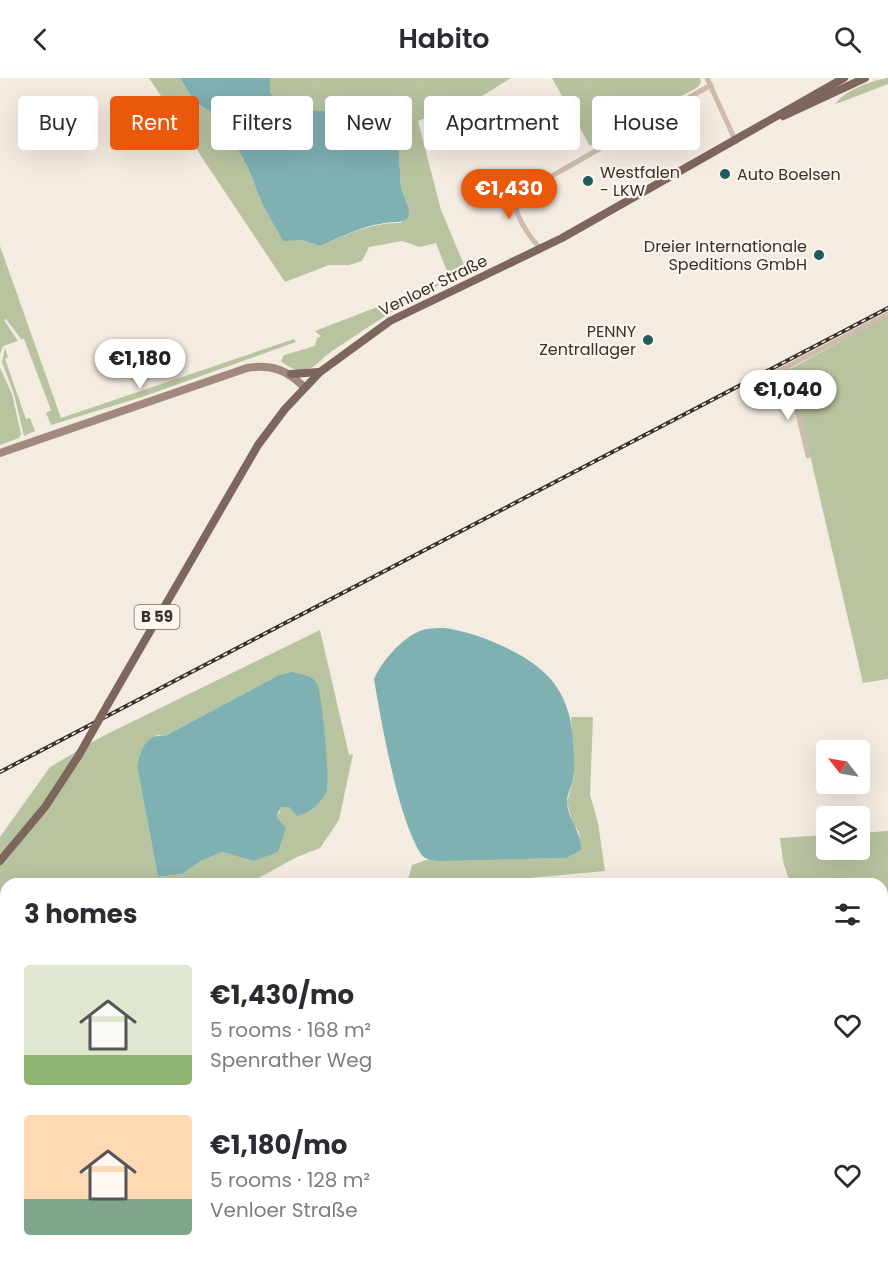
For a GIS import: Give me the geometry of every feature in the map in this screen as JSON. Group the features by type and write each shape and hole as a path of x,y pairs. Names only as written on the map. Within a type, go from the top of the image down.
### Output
{"main road":[{"name":"Venloer Straße","path":"304,387 320,372 390,321 541,249 735,142 791,106 844,78"},
{"name":"Venloer Straße","path":"774,119 837,93 865,78"},
{"path":"0,453 232,372 255,367 275,367 291,374 304,387"},
{"path":"291,374 320,372"},
{"name":"B 59","path":"0,861 45,807 79,755 258,446 304,387"}],"street":[{"path":"707,78 735,142"},
{"path":"541,249 534,242 516,209 517,196 711,85"},
{"path":"775,390 777,372 888,314"},
{"path":"788,366 808,456"}],"green space":[{"path":"149,78 180,78 191,96 161,96"},
{"path":"270,78 511,78 482,96 424,96 424,119 418,121 441,210 467,272 432,288 398,308 306,370 293,368 281,361 284,355 315,346 317,338 321,336 315,331 450,279 436,243 420,247 402,241 369,247 362,261 349,265 329,265 285,282 197,150 199,150 199,104 211,112 211,150 238,150 261,201 302,240 320,246 369,227 401,223 409,209 401,188 399,150 412,150 412,96 325,96 325,111 313,110 313,96 274,96 270,93"},
{"path":"552,78 700,78 701,82 698,87 682,96 592,96 592,145 590,146 580,128 580,96 562,96"},
{"path":"888,78 888,84 836,104 839,99 851,91"},
{"path":"0,246 61,418 294,339 296,342 145,396 51,425 46,413 51,410 24,339 21,339 6,319 4,320 18,341 3,346 0,354"},
{"path":"888,316 888,679 863,683 790,369"},
{"path":"5,348 8,357 5,359 26,419 30,418 35,431 24,436 14,394 2,362"},
{"path":"0,368 12,394 21,434 19,438 0,445"},
{"path":"320,630 349,755 353,754 339,820 320,848 297,857 259,878 0,878 0,837 50,767 103,736","holes":["277,676 326,759 328,787 289,807 282,807 253,861 222,852 201,861 182,874 158,877 137,766 157,735 165,736"]},
{"path":"571,717 593,717 590,795 598,823 605,871 529,878 409,878 412,865 426,860 567,858 581,850 579,832 573,824 567,802 574,777"},
{"path":"888,831 888,878 788,878 780,838 816,836 816,860 870,860 870,832"}],"water":[{"path":"180,78 270,78 270,93 274,96 211,96 211,112 199,104 199,96 191,96"},
{"path":"313,110 325,111 325,150 399,150 401,188 409,209 408,218 400,222 388,222 352,232 320,246 302,240 283,241 261,201 238,150 313,150"},
{"path":"444,628 458,630 505,647 535,665 556,686 569,713 572,728 574,771 567,802 581,850 567,858 438,861 426,859 421,854 405,818 398,795 386,746 374,679 387,658 406,639 423,630"},
{"path":"292,672 312,679 319,690 328,783 322,799 311,810 297,816 289,807 282,807 277,818 286,828 278,852 253,861 222,852 201,861 182,874 158,877 137,766 145,744 153,737 165,736 277,676"}],"railway":[{"path":"0,772 888,308"}],"place":[{"name":"Auto Boelsen","path":"725,174"},
{"name":"Westfalen - LKW","path":"588,181"},
{"name":"Dreier Internationale Speditions GmbH","path":"819,255"},
{"name":"PENNY Zentrallager","path":"648,340"}]}
